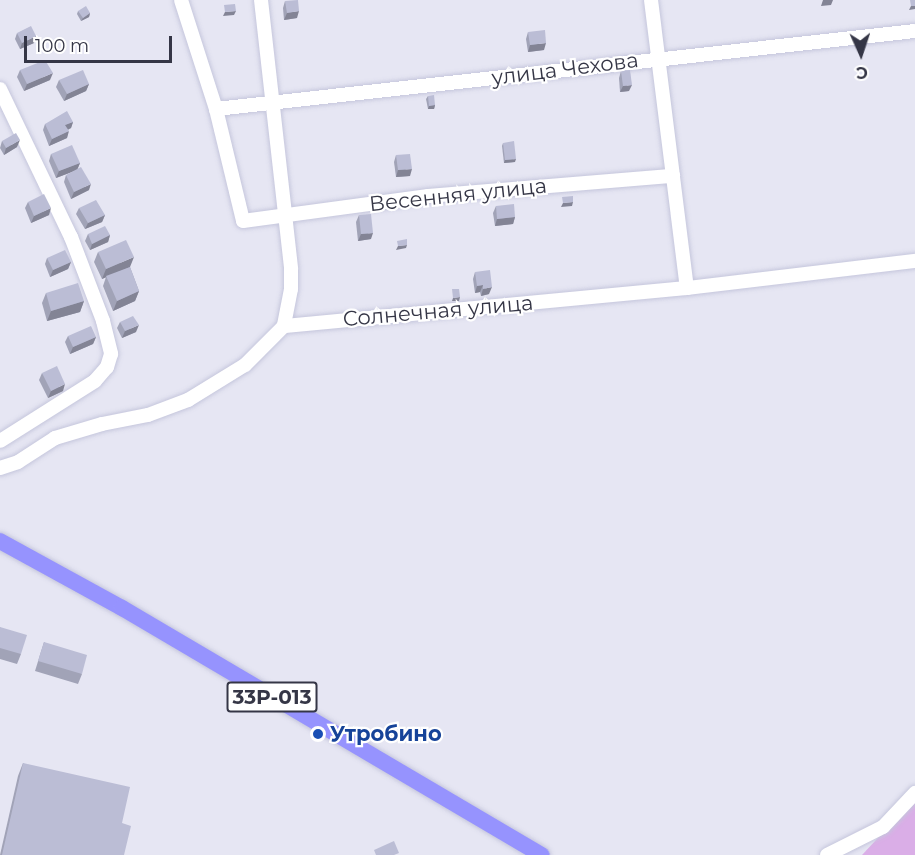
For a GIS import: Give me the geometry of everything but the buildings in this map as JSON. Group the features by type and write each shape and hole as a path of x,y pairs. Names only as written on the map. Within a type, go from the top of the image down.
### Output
{"main road":[{"name":"33Р-013","path":"0,541 122,609 542,855"}],"street":[{"path":"186,0 181,0 216,109"},
{"path":"0,468 18,462 55,438 102,424 148,415 188,400 245,365 284,326 291,289 286,216 261,0"},
{"path":"651,0 687,288"},
{"name":"улица Чехова","path":"216,109 915,31"},
{"path":"0,88 71,237 103,321 111,354 107,367 94,381 0,441"},
{"name":"Весенняя улица","path":"216,109 243,222 428,196 673,176"},
{"name":"Солнечная улица","path":"284,326 687,288 915,261"},
{"path":"827,855 883,827 915,793"}],"shaded area":[{"path":"915,798 915,855 862,855"}],"place":[{"name":"Утробино","path":"318,734"}]}
